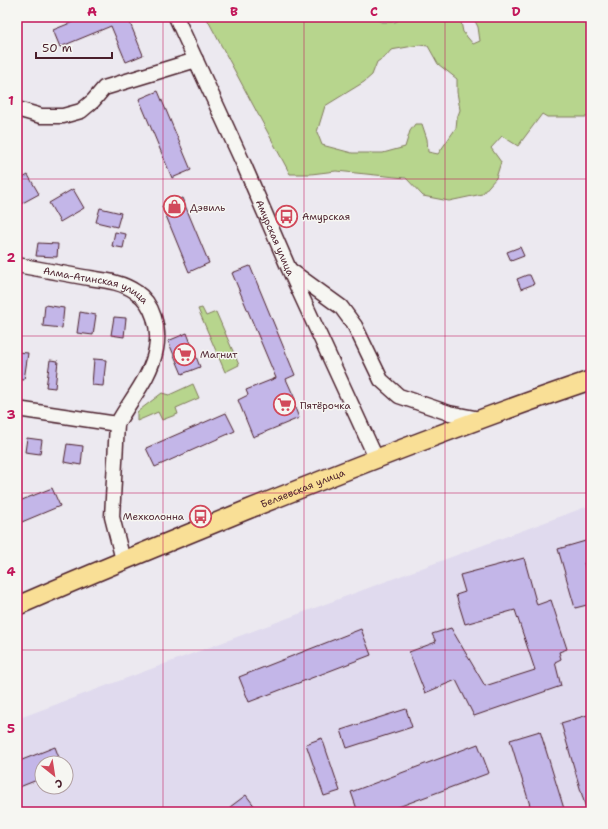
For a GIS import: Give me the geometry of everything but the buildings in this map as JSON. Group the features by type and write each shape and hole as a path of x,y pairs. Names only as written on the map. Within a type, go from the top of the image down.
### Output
{"main road":[{"name":"Беляевская улица","path":"17,606 124,560 376,458 591,380"}],"street":[{"name":"Амурская улица","path":"176,17 376,458"},
{"path":"17,98 20,110 41,116 63,116 82,111 104,88 196,60"},
{"name":"Алма-Атинская улица","path":"17,265 116,283 136,292 152,308 156,327 157,348 150,368 137,393 117,424"},
{"path":"289,269 341,307 355,326 381,380 399,396 448,413 480,419"},
{"path":"17,409 117,424 112,517 124,560"}],"shaded area":[{"path":"591,505 591,812 17,812 17,719"}],"green space":[{"path":"206,17 373,17 381,22 395,22 405,17 460,17 463,32 473,44 480,41 478,27 473,17 591,17 591,117 547,117 542,114 518,146 502,136 491,148 501,162 496,178 482,194 449,201 423,196 406,178 336,171 311,174 290,174","holes":["419,45 428,46 438,64 457,79 457,92 460,110 456,128 438,154 428,152 427,139 422,124 415,124 410,131 405,147 383,153 352,153 322,145 317,132 325,106 364,82 372,75 377,62 386,56 391,50"]},
{"path":"202,308 206,316 216,312 239,365 225,372 198,309"},
{"path":"193,384 199,398 176,408 178,414 162,420 158,412 137,421 137,412 162,393 169,395"}],"place":[{"name":"Дэвиль","path":"174,207"},
{"name":"Амурская","path":"287,216"},
{"name":"Магнит","path":"184,354"},
{"name":"Пятёрочка","path":"284,405"},
{"name":"Мехколонна","path":"200,516"}]}
